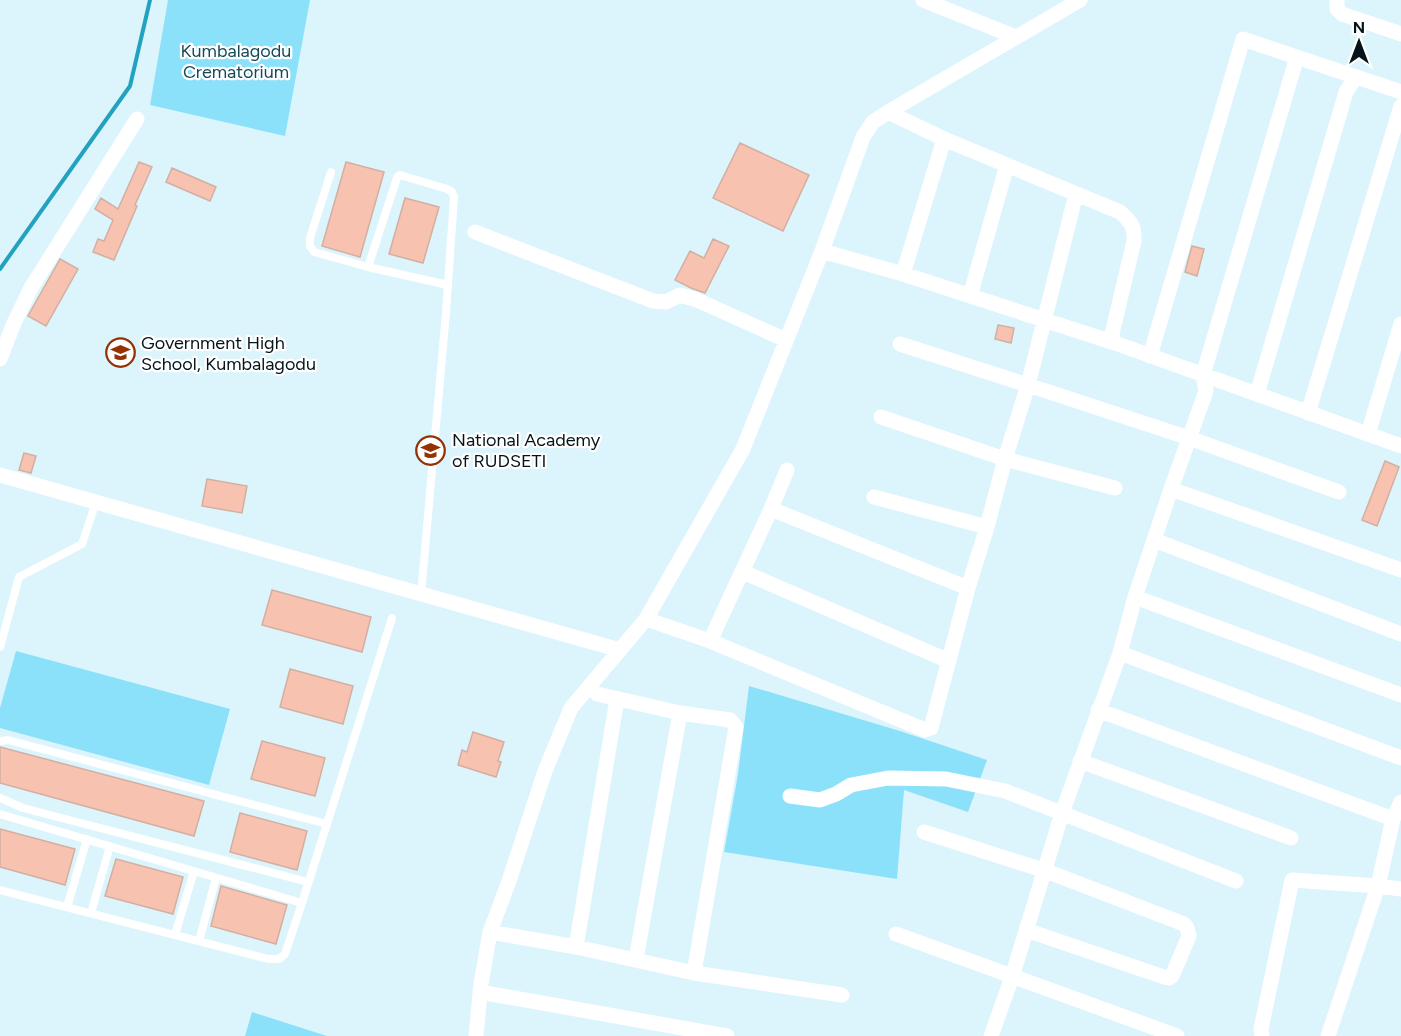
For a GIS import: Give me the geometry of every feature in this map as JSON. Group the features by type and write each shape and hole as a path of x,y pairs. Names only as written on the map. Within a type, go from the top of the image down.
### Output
{"street":[{"path":"923,0 1016,38"},
{"path":"476,1036 480,992 490,932 545,771 571,708 646,619 743,449 822,251 863,137 873,122 888,112 1080,0"},
{"path":"1336,0 1337,9 1342,14 1401,34"},
{"path":"1150,356 1243,39 1401,92"},
{"path":"991,1036 1012,977 1062,813 1120,653 1154,540 1206,391 1203,375 1297,57"},
{"path":"1257,394 1346,92 1356,77"},
{"path":"1308,412 1401,106"},
{"path":"888,112 944,139 1120,212 1130,221 1134,230 1134,241 1112,334 1115,343"},
{"path":"0,359 7,323 137,118"},
{"path":"903,274 944,139"},
{"path":"970,296 1007,165"},
{"path":"646,619 710,641 925,730 931,728 968,588 1028,385 1076,194"},
{"path":"475,232 653,301 666,302 680,295 698,300 786,340"},
{"path":"822,251 903,274 1115,343 1401,446"},
{"path":"1368,434 1401,324"},
{"path":"900,344 1189,438 1339,492"},
{"path":"881,417 1005,459 1115,488"},
{"path":"710,641 787,470"},
{"path":"0,475 620,650"},
{"path":"1171,489 1401,570"},
{"path":"874,497 987,527"},
{"path":"771,509 968,588"},
{"path":"1154,540 1401,634"},
{"path":"743,572 949,661"},
{"path":"1136,597 1401,695"},
{"path":"1120,653 1401,758"},
{"path":"597,694 680,713 730,720 736,727 694,973"},
{"path":"576,947 617,699"},
{"path":"1098,710 1393,819"},
{"path":"636,959 680,713"},
{"path":"1080,761 1291,838"},
{"path":"790,796 820,800 851,785 888,778 946,779 1005,791 1236,880"},
{"path":"1328,1036 1378,886 1393,819 1401,802"},
{"path":"924,832 1044,870 1184,924 1189,936 1172,976 1169,978 1026,930"},
{"path":"1262,1036 1261,1029 1292,880 1401,889"},
{"path":"490,932 636,959 694,973 842,995"},
{"path":"896,934 1177,1036"},
{"path":"480,992 727,1036"}],"lane":[{"path":"331,172 310,238 310,246 314,252 448,285"},
{"path":"368,267 396,181 400,175 452,192 454,197 448,285 421,594"},
{"path":"0,647 20,577 82,544 96,502"},
{"path":"0,890 268,959 279,959 285,954 302,903 392,618"},
{"path":"0,741 8,740 327,824"},
{"path":"0,798 23,808 308,882"},
{"path":"0,814 302,903"},
{"path":"67,907 87,839"},
{"path":"91,913 110,846"},
{"path":"175,935 194,871"},
{"path":"199,941 216,878"}],"green space":[{"name":"Kumbalagodu Crematorium","path":"168,0 310,0 285,136 150,105"},
{"path":"16,651 230,709 209,785 0,728 0,708"},
{"path":"749,686 900,731 987,760 968,812 904,790 897,879 724,852 738,774"},
{"path":"252,1012 327,1036 245,1036"}],"building":[{"path":"740,143 809,175 783,231 713,198"},
{"path":"139,162 152,167 114,260 93,252 98,239 104,241 113,220 95,209 101,198 118,209"},
{"path":"346,162 384,172 360,257 322,246"},
{"path":"172,168 216,187 210,201 166,182"},
{"path":"405,198 439,207 423,263 389,254"},
{"path":"713,239 729,246 705,293 675,280 690,251 704,258"},
{"path":"1192,246 1204,249 1197,276 1185,272"},
{"path":"60,259 78,269 46,326 28,316"},
{"path":"998,325 1014,328 1011,343 995,339"},
{"path":"24,453 36,456 31,473 19,470"},
{"path":"1385,461 1399,467 1377,526 1362,520"},
{"path":"207,479 247,486 242,513 202,506"},
{"path":"272,590 371,617 362,652 262,625"},
{"path":"290,669 353,686 343,724 280,707"},
{"path":"473,732 504,742 496,777 458,765 462,750 467,752"},
{"path":"262,741 325,758 315,796 251,779"},
{"path":"0,747 204,801 194,836 0,783"},
{"path":"240,813 307,831 297,870 230,852"},
{"path":"0,829 75,849 65,885 0,867"},
{"path":"116,859 183,877 173,914 105,896"},
{"path":"221,886 287,905 276,944 211,926"}],"waterway":[{"path":"0,269 130,86 150,0"}],"place":[{"name":"Government High School, Kumbalagodu","path":"120,353"},
{"name":"National Academy of RUDSETI","path":"431,450"}]}
